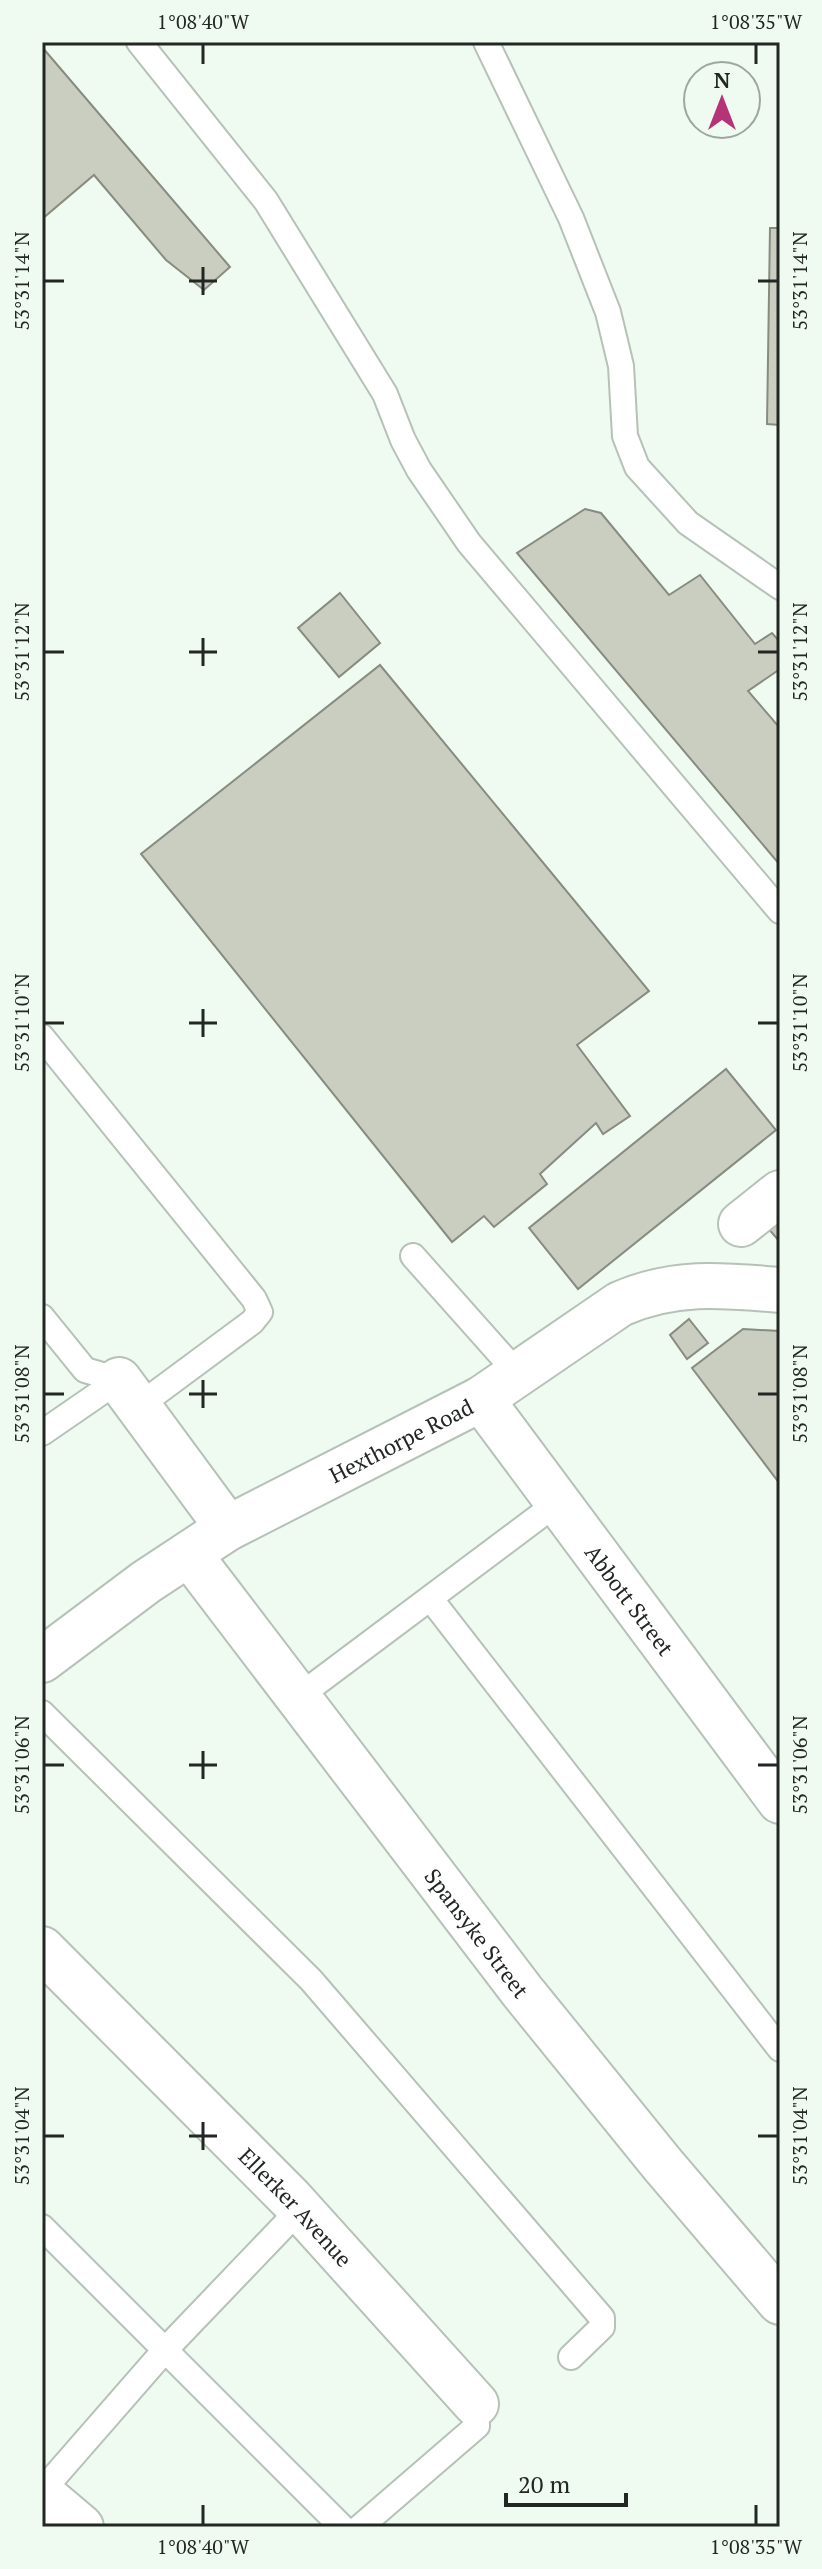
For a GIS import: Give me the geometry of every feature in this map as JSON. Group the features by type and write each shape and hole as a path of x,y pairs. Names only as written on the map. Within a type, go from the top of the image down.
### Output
{"street":[{"path":"741,1224 780,1193"},
{"name":"Hexthorpe Road","path":"42,1660 146,1582 228,1528 481,1399 620,1304 644,1293 710,1284 780,1290"},
{"path":"129,1393 228,1528"},
{"name":"Abbott Street","path":"481,1399 780,1801"},
{"name":"Spansyke Street","path":"189,1554 522,1991 663,2165 780,2302"},
{"name":"Ellerker Avenue","path":"42,1949 300,2209 476,2404"},
{"path":"42,2492 81,2527"}],"lane":[{"path":"139,42 266,201 385,394 419,470 469,543 780,911"},
{"path":"486,42 571,218 608,312 621,366 625,436 637,467 688,523 780,587"},
{"path":"42,1037 254,1299 260,1312 252,1322 129,1393 42,1433"},
{"path":"413,1256 518,1374"},
{"path":"42,1317 85,1370 129,1393"},
{"path":"298,1697 557,1503"},
{"path":"430,1598 780,2049"},
{"path":"42,1713 311,1980 602,2318 602,2327 571,2357"},
{"path":"42,2492 165,2350 300,2209"},
{"path":"42,2227 342,2527"},
{"path":"360,2527 477,2426 476,2404"}],"building":[{"path":"42,47 230,267 204,290 166,260 94,175 42,219"},
{"path":"770,228 780,228 780,425 767,424"},
{"path":"585,509 601,513 669,595 700,575 755,644 772,633 780,642 780,669 748,691 780,728 780,865 517,553"},
{"path":"340,593 380,643 339,677 298,628"},
{"path":"380,665 649,991 577,1045 630,1116 603,1134 596,1123 540,1174 547,1184 494,1227 484,1216 452,1242 141,854"},
{"path":"726,1069 776,1130 578,1289 529,1228"},
{"path":"780,1215 780,1242 766,1226"},
{"path":"689,1319 708,1343 687,1359 670,1335"},
{"path":"743,1329 780,1331 780,1484 692,1368"}]}
